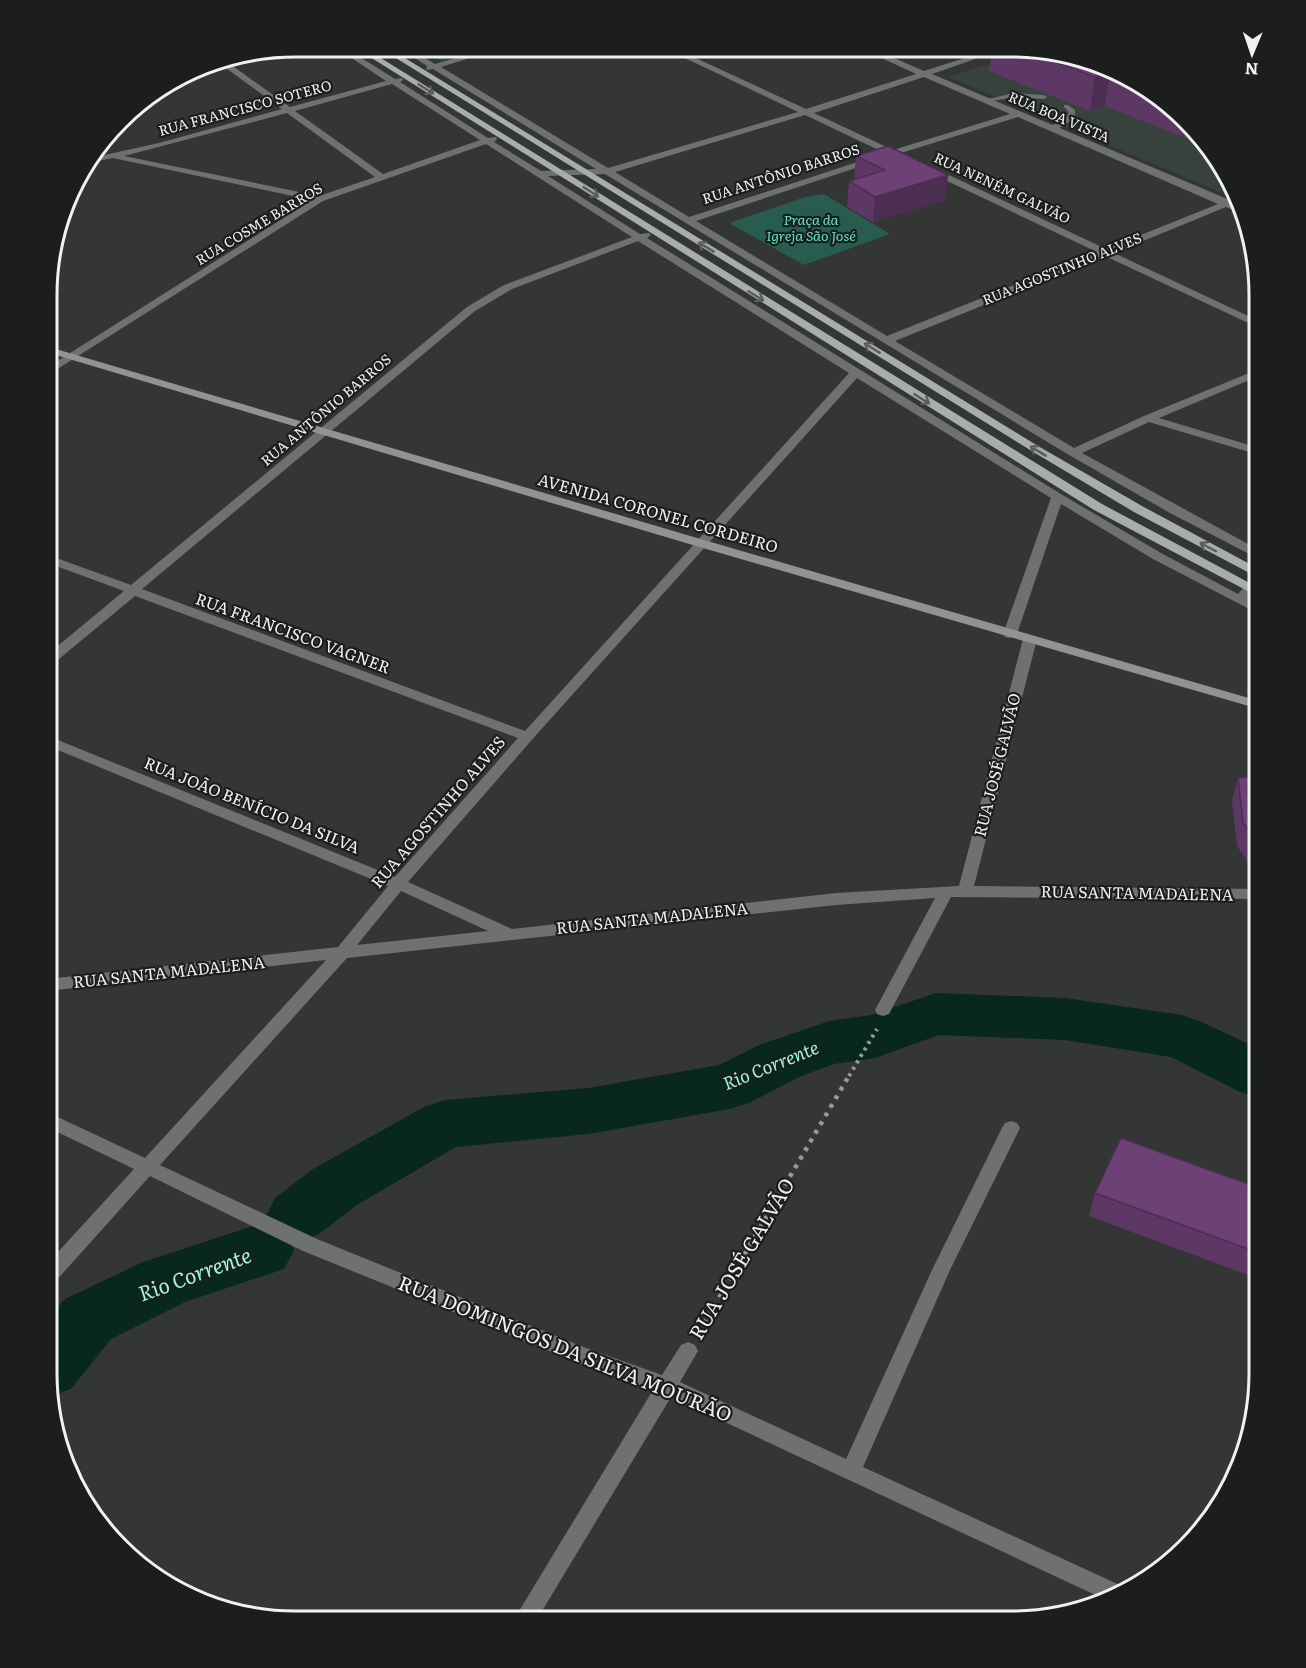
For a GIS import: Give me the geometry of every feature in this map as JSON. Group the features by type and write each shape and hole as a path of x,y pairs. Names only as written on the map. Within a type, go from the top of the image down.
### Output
{"main road":[{"path":"374,57 1098,507 1249,583"},
{"path":"399,57 1083,478 1249,569"},
{"path":"815,333 835,325"}],"street":[{"path":"355,57 640,238 1057,497 1157,556 1249,605"},
{"path":"418,57 1073,453 1249,550"},
{"path":"421,70 468,57"},
{"name":"RUA NENÉM GALVÃO","path":"687,57 1249,320"},
{"name":"RUA BOA VISTA","path":"885,57 1232,206"},
{"path":"538,173 608,171 804,113 974,57"},
{"path":"228,67 381,177"},
{"name":"RUA FRANCISCO SOTERO","path":"101,158 160,145 407,77"},
{"name":"RUA ANTÔNIO BARROS","path":"689,220 1020,114"},
{"name":"RUA COSME BARROS","path":"57,366 320,199 502,136"},
{"path":"104,154 320,199"},
{"name":"RUA AGOSTINHO ALVES","path":"887,340 1230,202"},
{"name":"RUA ANTÔNIO BARROS","path":"57,653 471,309 508,287 654,232"},
{"name":"AVENIDA CORONEL CORDEIRO","path":"57,353 1010,634 1249,702"},
{"name":"RUA AGOSTINHO ALVES","path":"57,1266 343,952 398,884 700,543 856,371"},
{"path":"1073,453 1148,418 1249,376"},
{"path":"1148,418 1249,449"},
{"path":"1010,634 1057,497"},
{"name":"RUA FRANCISCO VAGNER","path":"57,562 528,737"},
{"path":"1239,600 1249,592"},
{"name":"RUA JOSÉ GALVÃO","path":"965,891 1030,639"},
{"name":"RUA JOÃO BENÍCIO DA SILVA","path":"57,745 398,884 508,933"},
{"path":"883,1010 947,891"},
{"name":"RUA SANTA MADALENA","path":"57,984 836,899 947,891 1249,894"},
{"name":"RUA DOMINGOS DA SILVA MOURÃO","path":"57,1124 310,1245 581,1355 667,1386 1108,1590"},
{"path":"851,1470 941,1270 1011,1128"},
{"name":"RUA JOSÉ GALVÃO","path":"530,1611 687,1351"}],"lane":[{"path":"987,100 1014,94 1044,97"},
{"path":"1052,128 1067,122 1072,117 1073,111 1066,106"}],"path":[{"name":"RUA JOSÉ GALVÃO","path":"687,1351 875,1036 883,1010"}],"shaded area":[{"path":"1011,57 1042,59 1072,65 1102,75 1143,97 1168,116 1200,150 1226,195 948,77"}],"green space":[{"path":"435,57 455,57 442,61"},
{"name":"Praça da Igreja São José","path":"824,194 890,234 804,265 729,223 805,197"}],"building":[{"path":"1054,61 1102,75 1095,77"},
{"path":"888,146 948,175 875,197 849,181 885,170 856,156"},
{"path":"1249,777 1249,831 1243,823 1238,778"},
{"path":"1121,1138 1249,1184 1249,1249 1095,1193"}],"waterway":[{"name":"Rio Corrente","path":"297,1216 335,1187 445,1124 588,1111 730,1086 779,1061 829,1043 875,1036 936,1014 1065,1019 1182,1037 1249,1070"},
{"name":"Rio Corrente","path":"57,1356 88,1319 166,1281 262,1250"}]}
